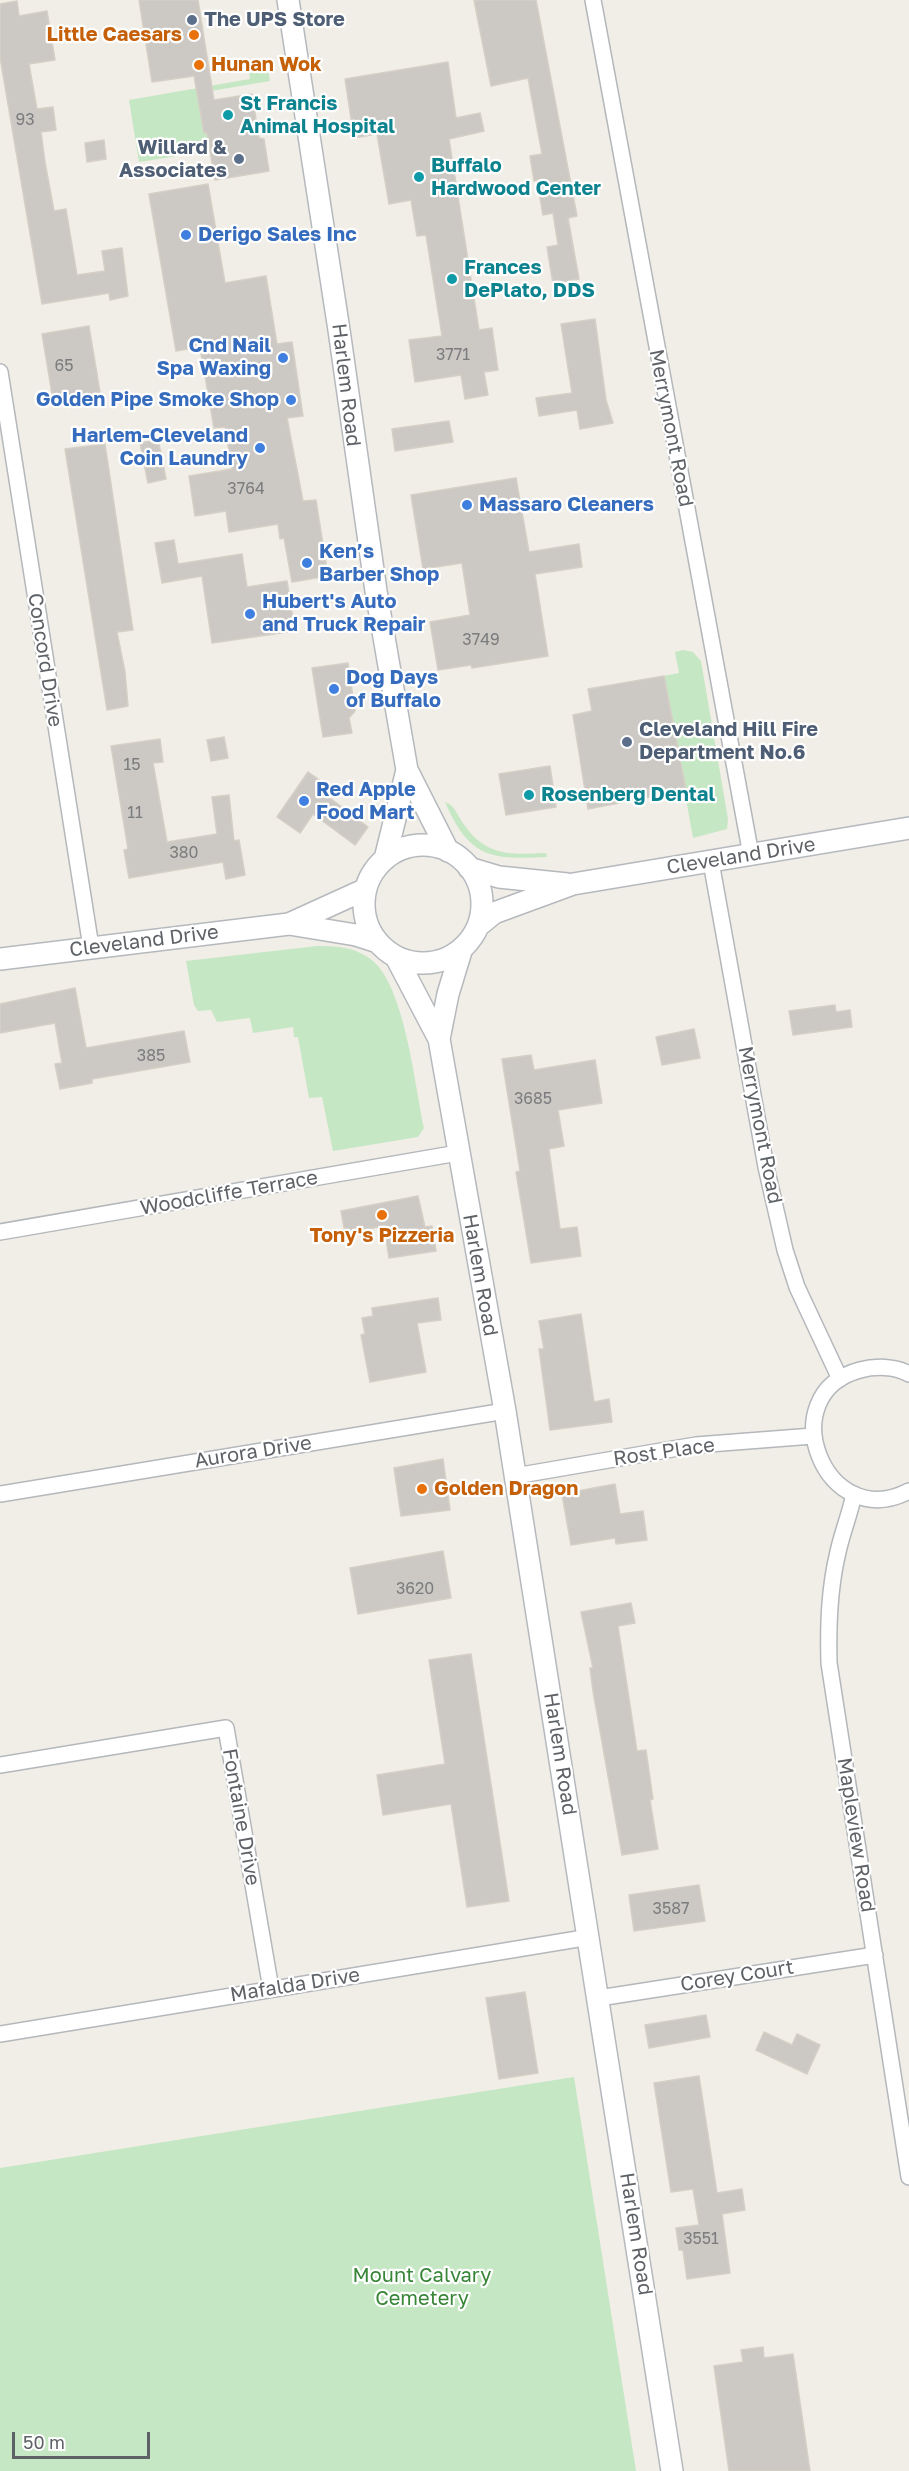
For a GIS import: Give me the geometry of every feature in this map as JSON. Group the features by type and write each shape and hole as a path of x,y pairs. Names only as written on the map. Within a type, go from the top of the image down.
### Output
{"main road":[{"name":"Harlem Road","path":"288,0 339,330 349,414 376,591 407,770 448,851"},
{"name":"Harlem Road","path":"385,859 407,770"},
{"name":"Cleveland Drive","path":"478,926 494,913 573,884 909,828"},
{"path":"429,846 448,851 469,868 481,896 478,926 462,948 437,961 424,963 396,957 378,942 366,922 364,900 366,888 385,859 409,847 429,846"},
{"name":"Cleveland Drive","path":"469,868 499,877 573,884"},
{"name":"Cleveland Drive","path":"289,924 366,888"},
{"name":"Cleveland Drive","path":"0,958 289,924 356,935 378,942"},
{"name":"Harlem Road","path":"439,1039 448,994 462,948"},
{"name":"Harlem Road","path":"396,957 439,1039 505,1411 590,1937 672,2471"}],"street":[{"name":"Merrymont Road","path":"593,0 751,855"},
{"name":"Concord Drive","path":"0,372 91,947"},
{"name":"Merrymont Road","path":"711,862 766,1167 785,1251 797,1287 840,1379"},
{"name":"Woodcliffe Terrace","path":"0,1232 458,1153"},
{"path":"909,1374 873,1366 840,1379 824,1396 815,1417 813,1436 818,1458 830,1478 854,1494 877,1499 900,1496 909,1491"},
{"name":"Aurora Drive","path":"0,1494 505,1411"},
{"name":"Rost Place","path":"515,1476 696,1445 813,1436"},
{"name":"Mapleview Road","path":"854,1494 846,1531 838,1550 830,1595 828,1629 831,1675 909,2177"},
{"name":"Fontaine Drive","path":"0,1765 226,1728 271,1989"},
{"name":"Mafalda Drive","path":"0,2034 590,1937"},
{"name":"Corey Court","path":"599,1998 874,1955"}],"green space":[{"path":"268,69 270,81 211,91 212,101 199,103 204,133 236,128 237,137 258,134 258,138 210,151 139,162 129,100 250,79 249,72"},
{"path":"683,650 693,652 701,661 728,819 727,829 693,838 664,676 679,673 675,652"},
{"path":"445,802 454,808 471,834 489,848 509,853 546,853 547,857 511,858 484,852 463,835"},
{"path":"317,946 354,950 368,957 385,975 401,1016 412,1064 424,1128 418,1137 333,1151 322,1097 309,1098 298,1037 294,1037 293,1027 253,1033 250,1018 217,1022 211,1010 198,1011 194,1005 186,961"},
{"name":"Mount Calvary Cemetery","path":"574,2077 636,2471 0,2471 0,2168"}],"building":[{"path":"139,0 198,0 214,100 252,94 259,138 264,139 269,171 215,180 194,76 152,82"},
{"path":"474,0 536,0 577,216 568,218 579,279 553,284 547,247 558,245 553,213 543,215 537,180 534,181 530,156 542,154 528,78 491,86"},
{"path":"17,1 19,16 47,11 55,60 29,64 37,109 53,107 56,130 41,132 45,162 54,211 66,209 77,275 105,271 102,251 122,248 128,296 110,300 109,293 42,304 0,57 0,4"},
{"path":"448,62 456,118 480,113 484,131 449,139 479,330 492,328 498,370 484,372 488,395 465,399 461,375 415,382 409,340 442,336 426,235 417,236 411,200 389,204 377,134 354,138 345,79"},
{"path":"104,140 106,159 87,162 85,143"},
{"path":"208,184 225,283 266,276 277,344 292,342 303,416 287,418 303,501 316,500 328,576 292,582 284,538 280,539 278,524 229,532 226,511 195,516 189,476 232,469 225,427 214,428 200,347 176,351 149,194"},
{"path":"595,319 606,400 613,423 580,429 577,410 539,416 536,398 572,393 561,324"},
{"path":"89,326 100,392 53,400 42,334"},
{"path":"449,421 453,442 395,451 392,429"},
{"path":"158,439 166,479 148,483 140,443"},
{"path":"105,444 133,630 117,632 125,672 128,706 107,710 65,449"},
{"path":"516,478 529,552 579,544 582,567 535,574 548,656 472,668 471,665 438,670 430,622 470,615 462,563 423,569 411,495"},
{"name":"Hubert's Auto and Truck Repair","path":"174,540 178,564 242,554 247,587 287,581 295,631 212,643 202,576 162,583 155,543"},
{"name":"Dog Days of Buffalo","path":"348,663 355,711 349,718 352,733 323,737 312,668"},
{"name":"Cleveland Hill Fire Department No.6","path":"664,676 686,790 588,809 573,715 592,711 588,689"},
{"path":"224,737 228,758 211,761 207,740"},
{"path":"160,739 163,762 153,763 167,842 217,834 212,797 229,795 234,841 239,840 245,875 226,879 223,862 129,878 124,850 128,849 111,746"},
{"name":"Rosenberg Dental","path":"550,766 556,807 506,815 499,774"},
{"path":"308,772 331,788 326,795 368,827 355,845 313,814 300,833 277,817"},
{"path":"75,988 86,1048 184,1031 190,1062 92,1079 92,1083 60,1089 55,1064 62,1063 55,1023 0,1033 0,1004"},
{"path":"835,1005 836,1012 850,1010 852,1027 793,1035 789,1011"},
{"path":"694,1029 700,1058 662,1065 656,1037"},
{"path":"531,1055 534,1070 595,1060 602,1103 558,1110 564,1146 549,1149 560,1229 577,1227 581,1256 531,1263 516,1172 520,1171 502,1059"},
{"path":"418,1196 425,1227 432,1226 436,1251 389,1258 384,1226 345,1233 341,1211"},
{"path":"438,1298 441,1320 417,1323 426,1372 370,1382 361,1335 365,1334 362,1318 373,1316 372,1308"},
{"path":"581,1314 594,1402 609,1399 612,1422 550,1430 539,1349 544,1349 539,1321"},
{"name":"Golden Dragon","path":"443,1459 450,1510 401,1516 394,1468"},
{"path":"615,1484 620,1514 643,1511 647,1540 616,1544 615,1538 571,1545 562,1494"},
{"path":"443,1551 451,1598 358,1614 350,1568"},
{"path":"631,1603 635,1623 618,1626 637,1751 646,1750 653,1799 650,1800 658,1849 622,1855 593,1691 590,1668 593,1668 581,1612"},
{"path":"471,1654 509,1901 467,1907 451,1804 383,1815 377,1775 445,1764 429,1660"},
{"path":"699,1885 705,1921 634,1931 629,1895"},
{"path":"525,1992 538,2073 499,2079 486,1998"},
{"path":"706,2015 710,2037 649,2048 645,2025"},
{"path":"764,2032 792,2045 797,2034 820,2045 807,2074 756,2050"},
{"path":"699,2076 717,2193 742,2189 745,2210 722,2214 730,2273 687,2279 683,2250 679,2250 676,2228 699,2225 693,2189 671,2192 654,2083"},
{"path":"763,2347 764,2358 793,2354 810,2471 729,2471 714,2366 743,2362 741,2350"}],"place":[{"name":"The UPS Store","path":"192,20"},
{"name":"Little Caesars","path":"194,35"},
{"name":"Hunan Wok","path":"199,65"},
{"name":"St Francis Animal Hospital","path":"228,115"},
{"name":"Willard & Associates","path":"239,159"},
{"name":"Buffalo Hardwood Center","path":"419,177"},
{"name":"Derigo Sales Inc","path":"186,235"},
{"name":"Frances DePlato, DDS","path":"452,279"},
{"name":"Cnd Nail Spa Waxing","path":"283,358"},
{"name":"Golden Pipe Smoke Shop","path":"291,400"},
{"name":"Harlem-Cleveland Coin Laundry","path":"260,448"},
{"name":"Massaro Cleaners","path":"467,505"},
{"name":"Ken’s Barber Shop","path":"307,563"},
{"name":"Hubert's Auto and Truck Repair","path":"250,614"},
{"name":"Dog Days of Buffalo","path":"334,689"},
{"name":"Cleveland Hill Fire Department No.6","path":"627,742"},
{"name":"Rosenberg Dental","path":"529,795"},
{"name":"Red Apple Food Mart","path":"304,801"},
{"name":"Tony's Pizzeria","path":"382,1215"},
{"name":"Golden Dragon","path":"422,1489"}]}
